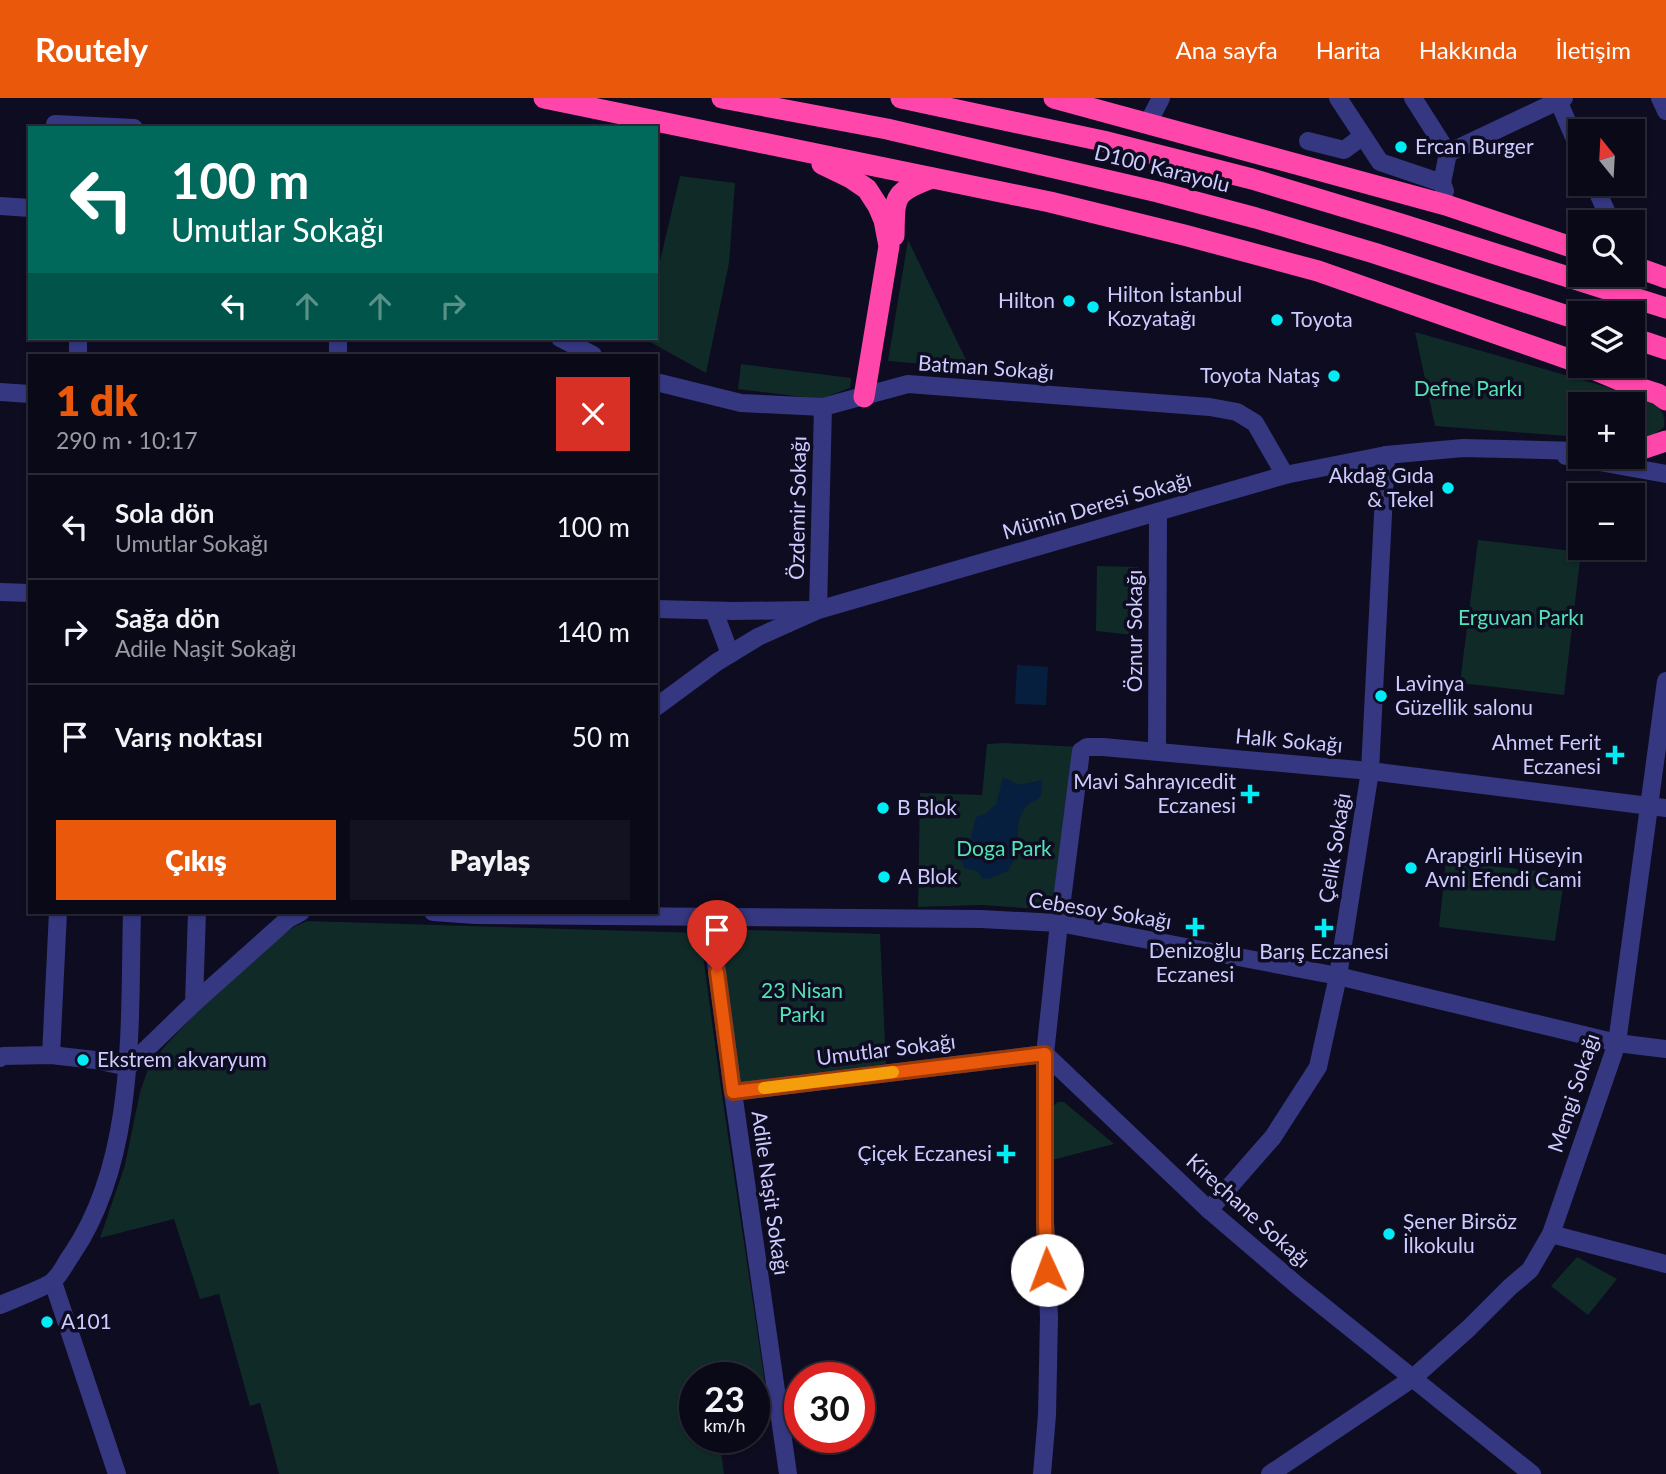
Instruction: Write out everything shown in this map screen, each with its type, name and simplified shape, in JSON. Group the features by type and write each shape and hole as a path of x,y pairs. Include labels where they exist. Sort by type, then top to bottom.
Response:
{"highway":[{"path":"544,98 1050,202 1184,235 1318,271 1568,359"},
{"name":"D100 Karayolu","path":"722,98 887,129 1157,192 1361,249 1568,316"},
{"name":"D100 Karayolu","path":"901,98 1103,141 1252,179 1666,308"},
{"path":"1054,98 1446,205 1568,246"},
{"path":"792,150 851,177 867,189 884,220 890,259"},
{"path":"869,396 890,259 894,208 900,193 932,178"},
{"path":"1351,180 1390,199 1568,262"},
{"path":"1645,270 1666,278"},
{"path":"1639,287 1666,296"},
{"path":"1645,342 1666,349"},
{"path":"1615,378 1658,394 1666,400"},
{"path":"1636,378 1666,386"},
{"path":"1645,449 1666,441"}],"street":[{"path":"1149,123 1161,98"},
{"path":"1338,98 1380,162 1442,183"},
{"path":"1413,98 1448,153 1442,183 1447,196 1446,205"},
{"path":"1660,98 1666,111"},
{"path":"1448,153 1560,99 1568,120"},
{"path":"55,124 94,126"},
{"path":"1308,141 1344,150 1363,136"},
{"path":"0,206 28,208"},
{"path":"564,340 588,354"},
{"name":"Batman Sokağı","path":"658,382 741,403 823,407 908,384 1210,407 1237,412 1255,423 1285,475"},
{"path":"0,392 28,394"},
{"name":"Özdemir Sokağı","path":"818,610 823,407"},
{"name":"Mümin Deresi Sokağı","path":"658,706 730,654 766,633 818,610 1285,475 1386,455 1463,448 1568,451"},
{"path":"1528,449 1666,474"},
{"path":"1645,452 1666,450"},
{"name":"Çelik Sokağı","path":"1209,1210 1273,1137 1318,1067 1338,976 1370,771 1386,455"},
{"name":"Öznur Sokağı","path":"1157,751 1158,512"},
{"path":"0,592 28,593"},
{"path":"658,609 818,610"},
{"path":"714,611 730,654"},
{"path":"760,611 766,633"},
{"name":"Mengi Sokağı","path":"1270,1474 1413,1378 1530,1270 1551,1234 1617,1044 1658,808 1666,681"},
{"name":"Halk Sokağı","path":"1059,923 1082,751 1091,746 1370,771 1658,808"},
{"path":"51,1055 58,914"},
{"path":"0,1305 53,1282 91,1221 109,1174 128,1067 132,914"},
{"path":"194,1003 197,914"},
{"path":"128,1067 194,1003 288,919 297,914"},
{"name":"Cebesoy Sokağı","path":"462,914 982,919 1059,923 1338,976 1617,1044 1666,1049"},
{"name":"Adile Naşit Sokağı","path":"709,917 788,1474"},
{"path":"1042,1474 1047,1415 1049,1318 1045,1222 1045,1054 1059,923"},
{"name":"Umutlar Sokağı","path":"733,1092 1045,1054"},
{"name":"Kireçhane Sokağı","path":"1045,1054 1209,1210 1298,1286 1532,1474"},
{"path":"1,1056 51,1055 128,1067"},
{"path":"1551,1234 1666,1264"},
{"path":"53,1282 117,1474"}],"green space":[{"path":"680,176 735,183 729,263 706,373 647,340 658,340 658,270"},
{"path":"908,240 970,368 888,361"},
{"name":"Defne Parkı","path":"1415,332 1568,378 1625,392 1568,392 1568,436 1435,426"},
{"path":"741,364 851,378 850,388 820,399 738,389"},
{"name":"Defne Parkı","path":"1645,398 1656,405 1664,418 1664,427 1645,439"},
{"name":"Erguvan Parkı","path":"1478,540 1568,550 1568,560 1580,560 1564,695 1460,683"},
{"path":"1097,566 1138,567 1134,635 1096,631"},
{"name":"Doga Park","path":"987,744 1078,747 1053,910 982,905 918,907 920,793 982,795"},
{"path":"1446,861 1565,874 1555,941 1439,927"},
{"path":"307,921 700,933 762,1362 679,1362 679,1453 721,1453 724,1474 279,1474 260,1403 250,1406 219,1294 200,1299 174,1219 100,1238 125,1165 140,1092 149,1066 208,1000 294,927"},
{"name":"23 Nisan Parkı","path":"720,929 880,934 886,1064 739,1084"},
{"path":"1058,1102 1064,1102 1114,1144 1052,1160 1052,1107"},
{"path":"1577,1257 1617,1279 1588,1315 1551,1286"}],"water":[{"path":"1017,665 1048,667 1046,705 1015,704"},
{"path":"1003,777 1019,785 1042,780 1041,796 1027,806 1020,818 1017,849 1008,871 983,879 977,871 964,868 961,859 963,850 970,841 975,820 996,804"}],"slow traffic":[{"path":"764,1088 893,1072"}],"place":[{"name":"Ercan Burger","path":"1401,147"},
{"name":"Hilton","path":"1069,301"},
{"name":"Hilton İstanbul Kozyatağı","path":"1093,307"},
{"name":"Toyota","path":"1277,320"},
{"name":"Toyota Nataş","path":"1334,376"},
{"name":"Akdağ Gıda & Tekel","path":"1448,488"},
{"name":"Lavinya Güzellik salonu","path":"1381,696"},
{"name":"Ahmet Ferit Eczanesi","path":"1615,755"},
{"name":"Mavi Sahrayıcedit Eczanesi","path":"1250,794"},
{"name":"B Blok","path":"883,808"},
{"name":"Arapgirli Hüseyin Avni Efendi Cami","path":"1411,868"},
{"name":"A Blok","path":"884,877"},
{"name":"Denizoğlu Eczanesi","path":"1195,927"},
{"name":"Barış Eczanesi","path":"1324,928"},
{"name":"Ekstrem akvaryum","path":"83,1060"},
{"name":"Çiçek Eczanesi","path":"1006,1154"},
{"name":"Şener Birsöz İlkokulu","path":"1389,1234"},
{"name":"A101","path":"47,1322"}],"route":[{"path":"717,972 733,1092 1045,1054 1047,1270"}]}
